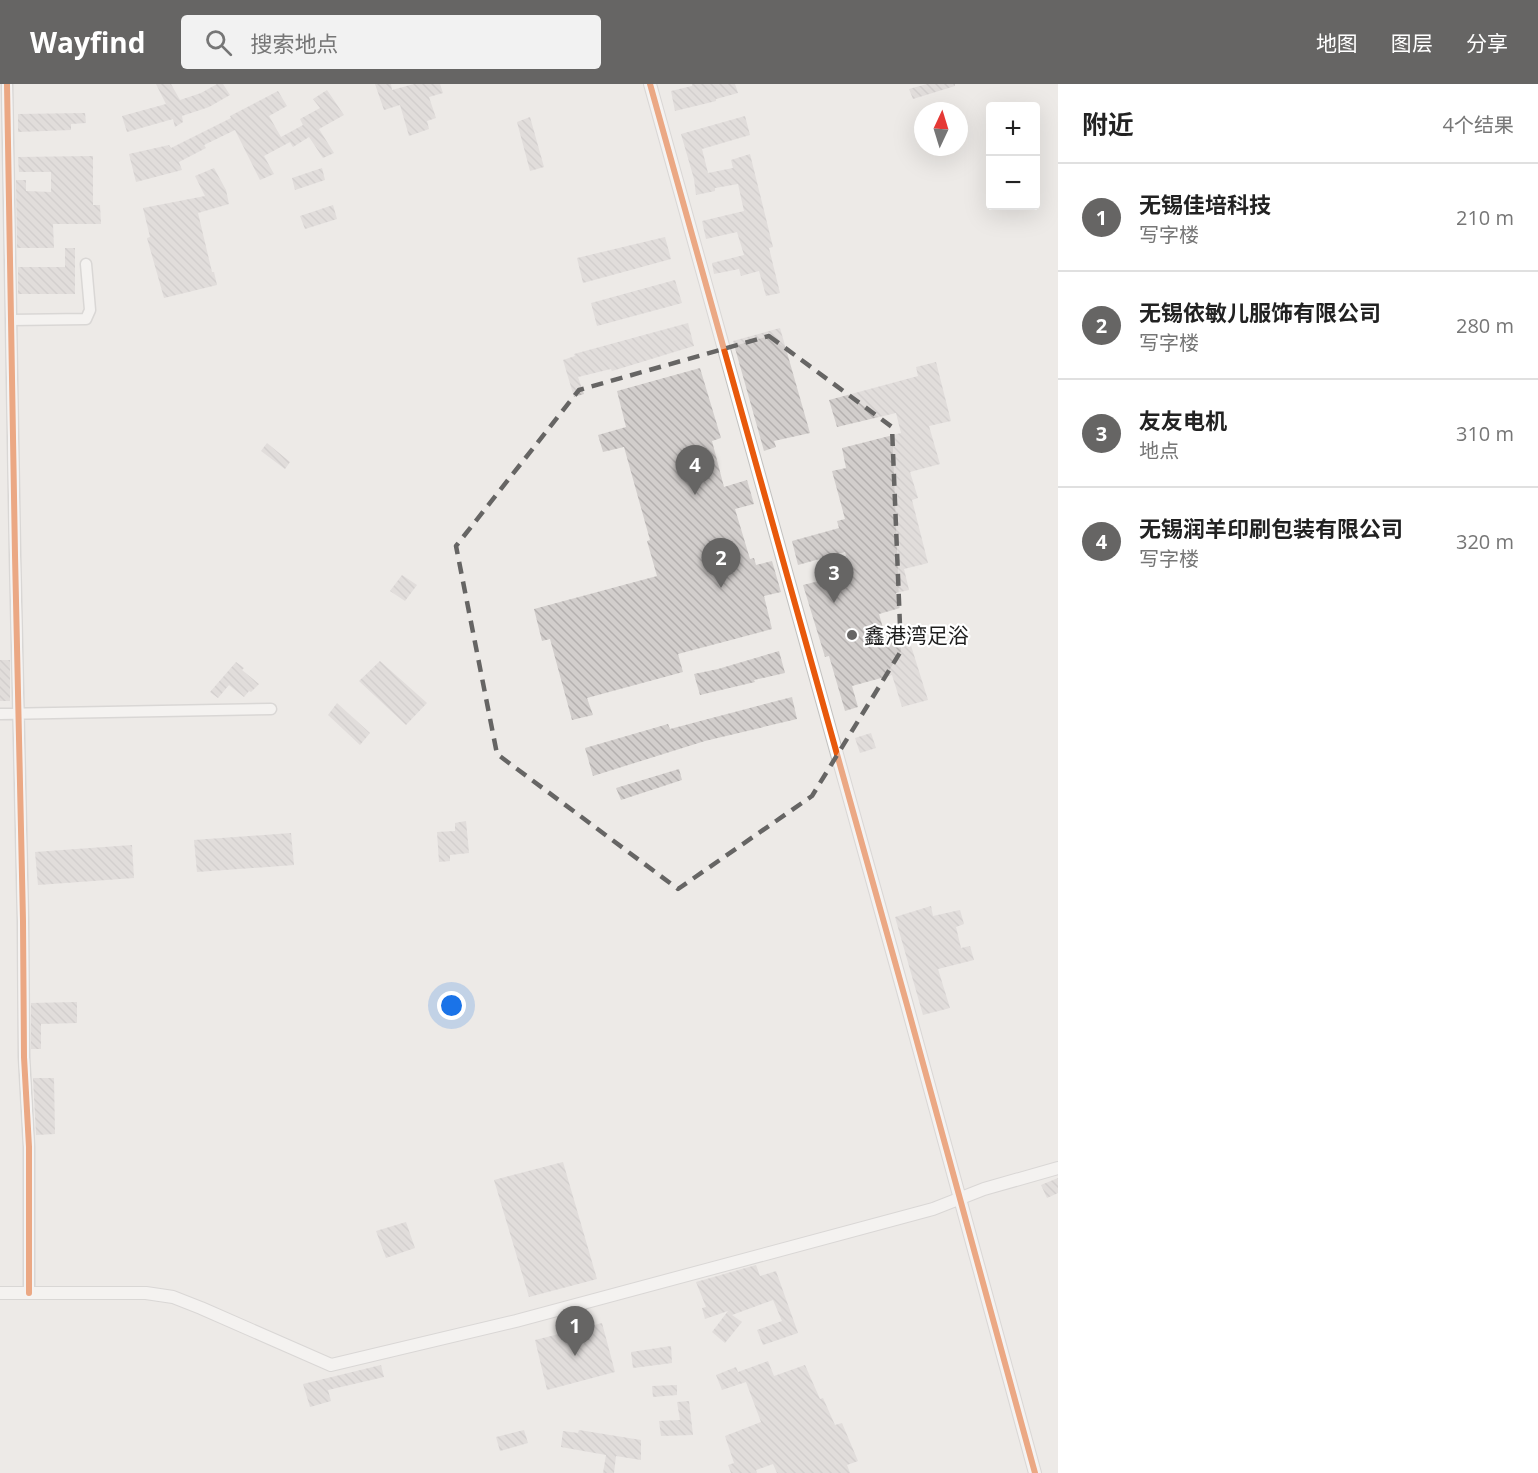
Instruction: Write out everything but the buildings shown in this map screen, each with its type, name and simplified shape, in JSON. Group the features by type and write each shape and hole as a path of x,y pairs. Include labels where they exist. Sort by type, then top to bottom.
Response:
{"street":[{"path":"7,84 24,1057 29,1147 29,1293"},
{"path":"650,84 1035,1473"},
{"path":"11,320 86,319 90,310 86,264"},
{"path":"0,714 271,709"},
{"path":"0,1293 146,1293 173,1297 331,1365 516,1321 933,1209 984,1188 1058,1168"}],"highlighted area":[{"path":"769,336 892,427 901,651 812,796 678,889 497,754 456,546 579,390"}],"cycle path":[{"path":"7,84 24,1057 29,1147 29,1293"},
{"path":"650,84 1035,1473"}],"place":[{"name":"无锡润羊印刷包装有限公司","path":"695,495"},
{"name":"无锡依敏儿服饰有限公司","path":"721,588"},
{"name":"友友电机","path":"834,603"},
{"name":"鑫港湾足浴","path":"852,635"},
{"name":"无锡佳培科技","path":"575,1356"}]}
